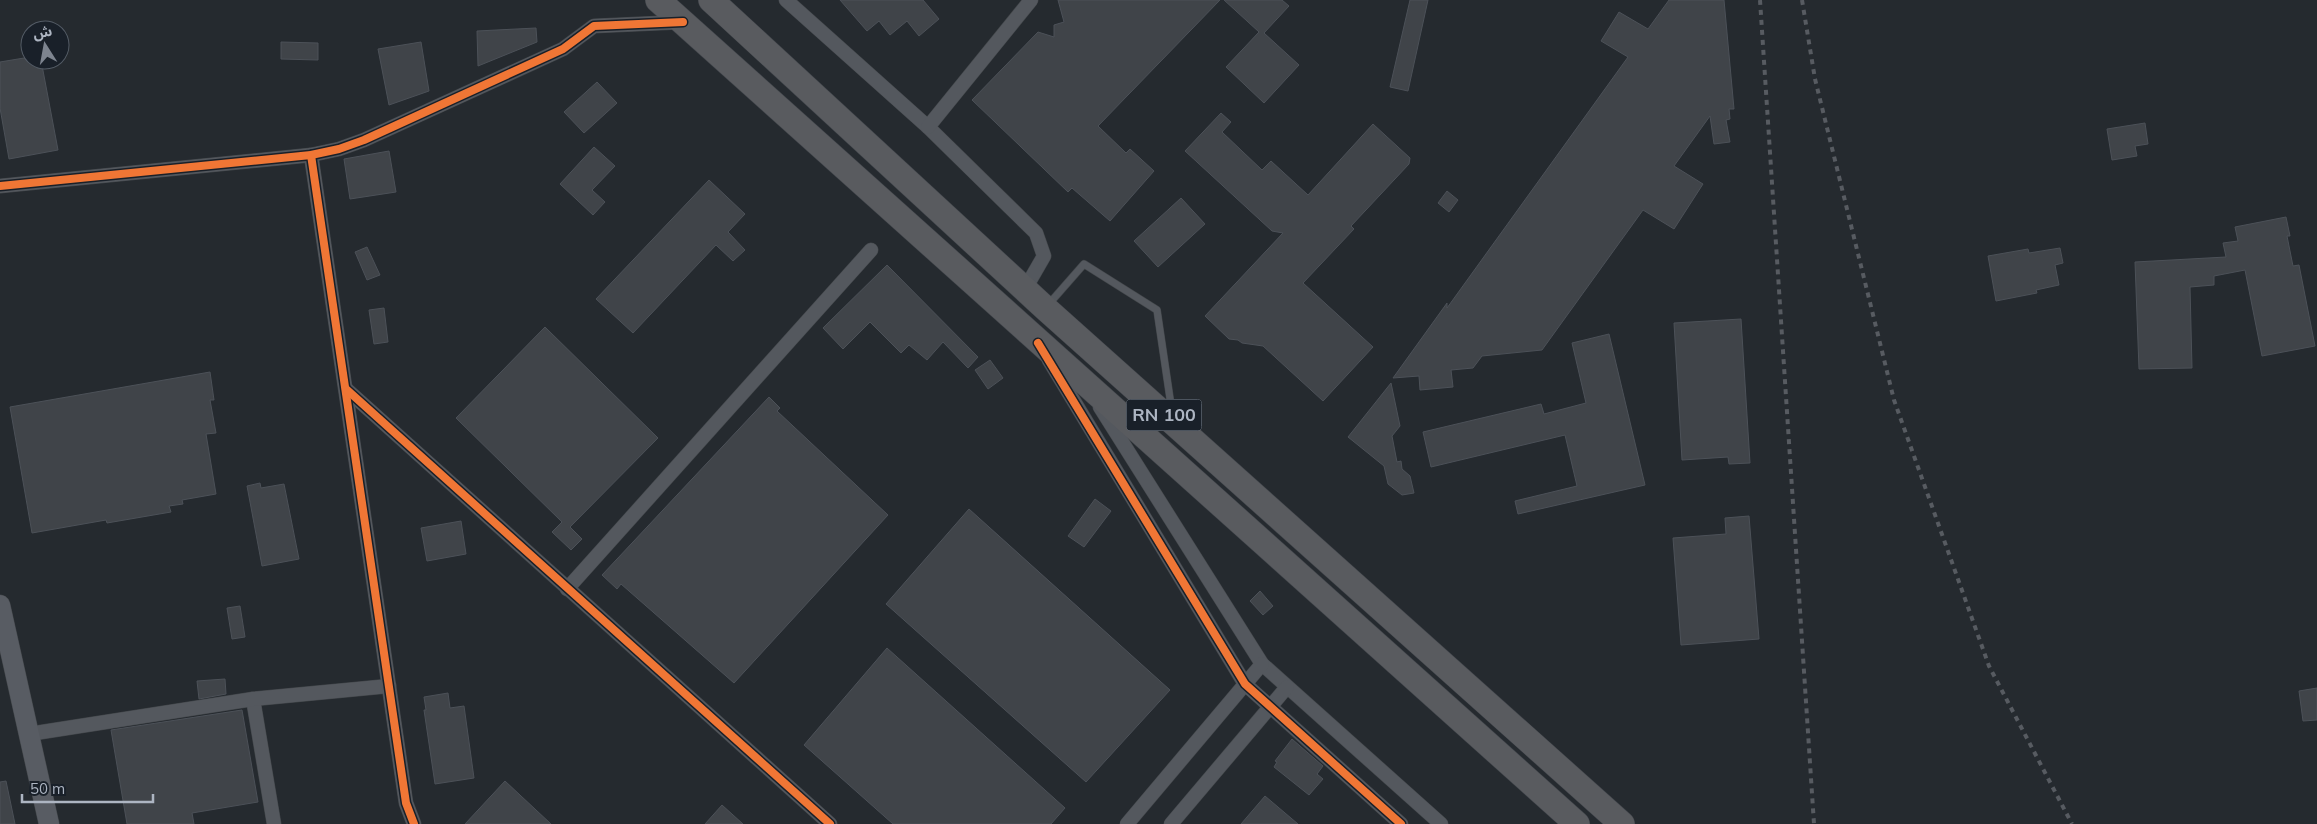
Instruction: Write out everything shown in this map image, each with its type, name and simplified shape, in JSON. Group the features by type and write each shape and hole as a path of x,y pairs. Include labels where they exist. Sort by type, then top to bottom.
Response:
{"highway":[{"name":"RN 100","path":"658,0 1038,343 1577,824"},
{"name":"RN 100","path":"711,0 1045,308 1622,824"}],"main road":[{"path":"0,605 49,824"}],"street":[{"path":"786,0 928,127 1036,233 1044,256 1024,289"},
{"path":"928,127 1032,0"},
{"path":"0,186 311,155 339,149 373,136 563,49 594,26 683,22"},
{"path":"311,155 406,803 414,824"},
{"path":"567,589 871,250"},
{"path":"1038,343 1245,684 1401,824"},
{"path":"1087,386 1262,664 1441,824"},
{"path":"346,389 830,824"},
{"path":"1127,824 1262,664"},
{"path":"29,734 253,698 389,686"},
{"path":"1171,824 1287,687"},
{"path":"253,698 274,824"}],"lane":[{"path":"1045,308 1084,264 1157,310 1173,422"}],"building":[{"path":"840,0 923,0 939,19 919,36 907,21 890,35 879,21 867,31"},
{"path":"1058,0 1220,0 1098,126 1126,153 1130,149 1154,171 1110,221 1072,188 1068,192 972,100 1038,32 1054,37 1054,25 1064,22"},
{"path":"1224,0 1282,0 1289,6 1264,33 1299,65 1264,103 1226,67 1259,32"},
{"path":"1410,0 1428,0 1408,91 1390,87"},
{"path":"1669,0 1724,0 1734,109 1729,109 1730,119 1726,120 1730,142 1714,144 1710,116 1674,166 1703,184 1674,229 1643,210 1542,350 1482,356 1473,368 1451,370 1453,387 1420,390 1419,376 1393,378 1447,303 1447,308 1628,57 1601,41 1619,12 1648,29"},
{"path":"536,28 537,42 478,66 477,31"},
{"path":"281,42 318,43 318,60 281,59"},
{"path":"421,42 429,91 389,105 378,49"},
{"path":"20,59 20,70 43,70 58,150 9,159 0,108 0,62"},
{"path":"597,82 617,103 584,133 564,112"},
{"path":"1221,113 1231,122 1222,132 1262,170 1271,161 1308,195 1373,124 1410,158 1409,164 1351,226 1354,229 1303,283 1373,347 1323,401 1263,346 1229,339 1205,316 1283,233 1272,231 1185,151"},
{"path":"2145,123 2148,144 2135,146 2137,156 2112,160 2107,129"},
{"path":"594,147 615,166 592,190 605,202 593,215 560,184"},
{"path":"389,151 396,192 350,199 344,159"},
{"path":"709,180 745,214 728,232 745,250 733,261 716,245 633,333 596,299"},
{"path":"1447,191 1458,200 1449,212 1438,203"},
{"path":"1181,198 1205,224 1158,267 1134,241"},
{"path":"2286,217 2290,236 2287,236 2293,266 2299,265 2315,346 2262,356 2245,270 2214,276 2214,285 2190,287 2192,368 2139,369 2135,262 2226,257 2223,243 2238,241 2235,227"},
{"path":"367,247 380,275 367,280 355,252"},
{"path":"2060,248 2063,263 2055,265 2059,285 2036,290 2037,293 1996,301 1988,256 2028,249 2029,253"},
{"path":"887,265 978,357 968,368 943,342 927,360 909,345 901,353 870,322 843,349 823,328"},
{"path":"384,308 388,342 374,344 369,310"},
{"path":"1741,319 1750,463 1729,464 1728,457 1682,460 1674,323"},
{"path":"545,327 658,438 570,527 582,539 571,550 552,532 562,522 456,418"},
{"path":"1609,334 1645,485 1518,514 1515,501 1577,486 1565,435 1431,467 1423,432 1541,404 1544,414 1586,403 1572,343"},
{"path":"990,360 1003,378 988,389 975,370"},
{"path":"210,372 214,400 210,400 216,433 206,434 216,494 182,500 183,504 169,506 171,512 107,523 106,520 32,533 10,407"},
{"path":"1391,383 1400,426 1392,436 1397,462 1401,461 1402,469 1410,476 1414,493 1402,495 1388,484 1384,466 1348,437"},
{"path":"769,397 780,408 777,411 888,515 734,683 621,584 617,589 602,575"},
{"path":"260,483 261,488 284,484 299,559 262,566 247,486"},
{"path":"1095,499 1111,511 1084,547 1068,536"},
{"path":"969,509 1170,690 1086,782 886,604"},
{"path":"1749,516 1759,639 1681,645 1673,538 1726,534 1725,518"},
{"path":"461,521 466,554 427,561 421,528"},
{"path":"1260,591 1273,606 1263,615 1250,601"},
{"path":"240,606 245,637 232,639 227,608"},
{"path":"887,648 1065,808 1051,824 893,824 804,745"},
{"path":"225,679 226,694 199,699 197,681"},
{"path":"2317,688 2317,720 2303,721 2299,691"},
{"path":"448,693 450,708 464,706 474,778 435,784 424,710 426,710 424,697"},
{"path":"242,710 258,802 192,813 194,824 127,824 111,730"},
{"path":"1292,739 1323,766 1317,774 1323,779 1309,795 1274,767 1277,762 1275,761"},
{"path":"6,781 15,824 0,824 0,782"},
{"path":"505,781 551,824 465,824"},
{"path":"1265,796 1298,824 1241,824"},
{"path":"722,805 743,824 705,824"}],"railway":[{"path":"1760,0 1814,824"},
{"path":"1802,0 1815,79 1894,400 1989,666 2072,824"}],"cycle path":[{"path":"0,186 311,155 339,149 364,140 563,49 594,26 683,22"},
{"path":"311,155 406,803 414,824"},
{"path":"1038,343 1245,684 1401,824"},
{"path":"346,389 830,824"}]}
